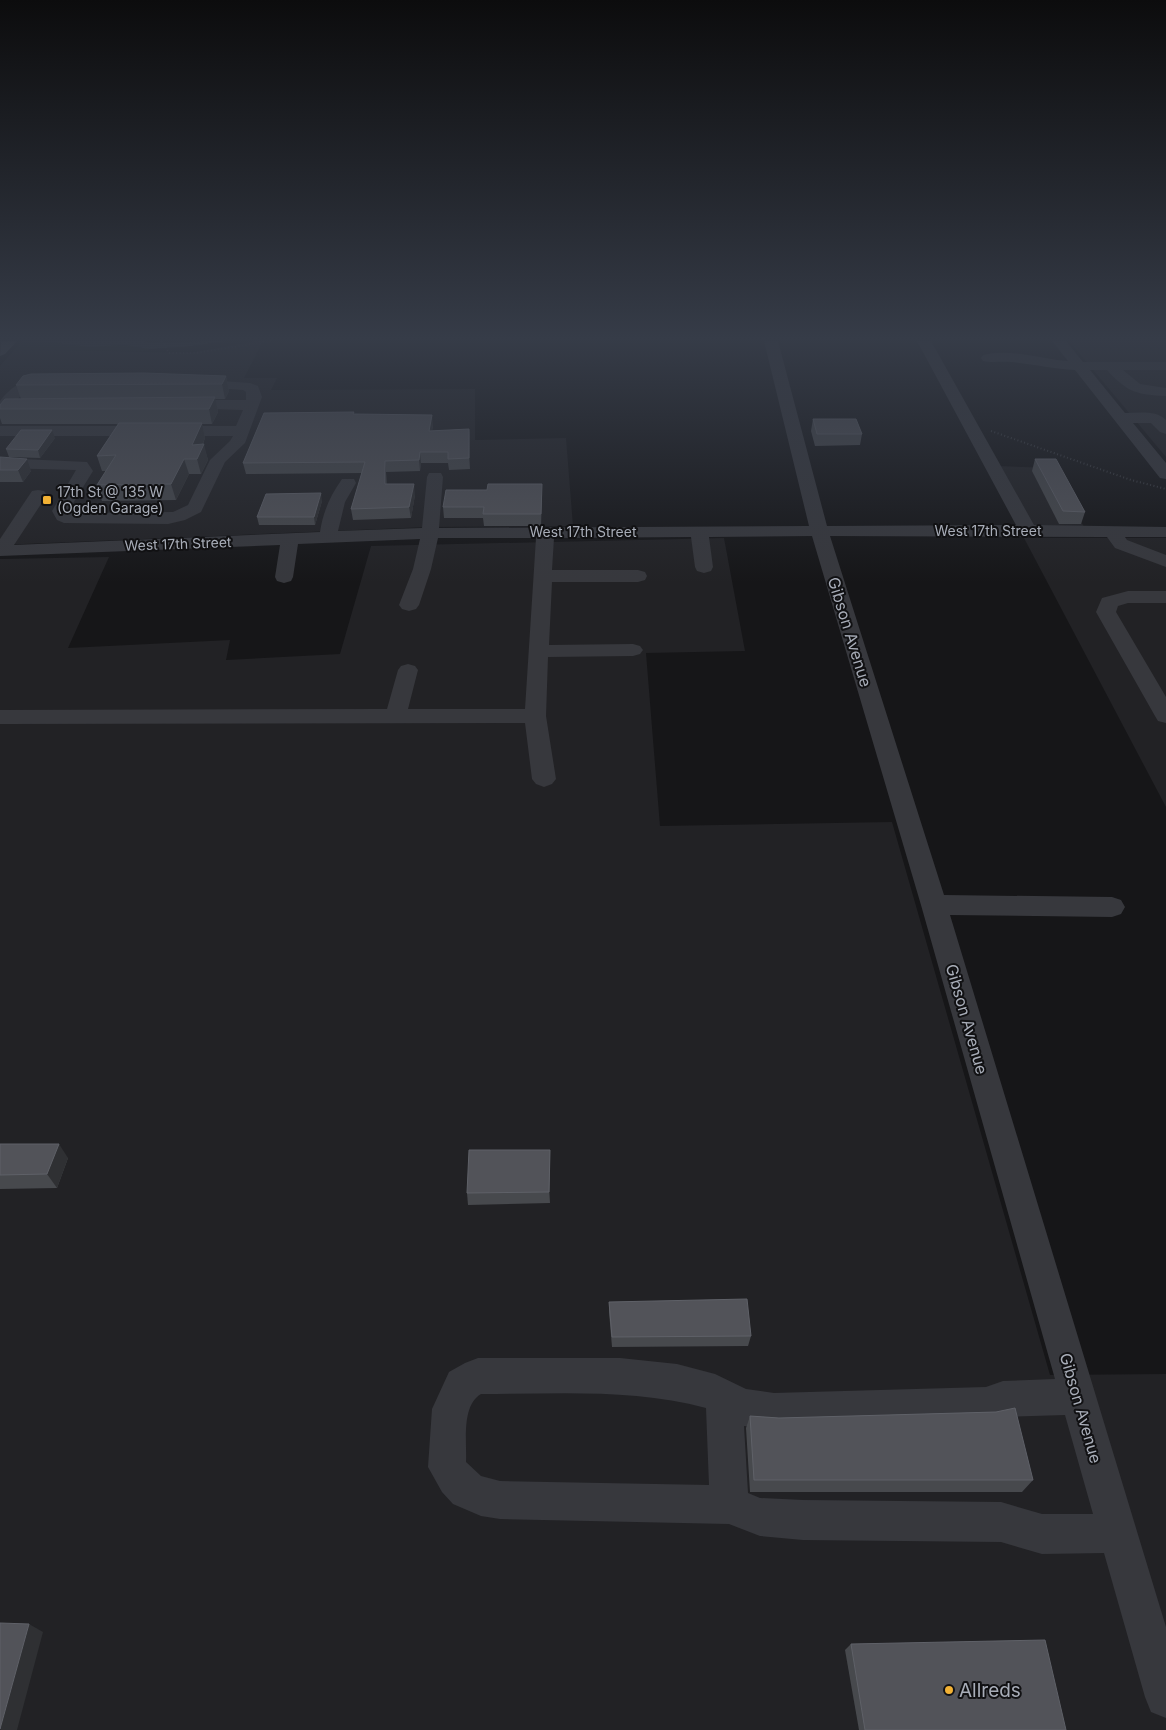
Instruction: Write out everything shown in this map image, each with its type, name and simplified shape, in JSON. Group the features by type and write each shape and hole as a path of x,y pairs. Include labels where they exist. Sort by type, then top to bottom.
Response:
{"street":[{"path":"0,464 81,465 85,470 61,511 63,516 70,519 168,519 195,508 218,460 237,443 246,422"},
{"name":"Gibson Avenue","path":"791,422 819,531 934,905 1166,1697"},
{"path":"969,422 1028,530"},
{"path":"1125,422 1159,457 1166,474"},
{"path":"0,431 242,431"},
{"path":"74,464 96,431"},
{"path":"409,605 422,569 430,533 436,476"},
{"path":"328,538 330,520 336,502 348,483"},
{"path":"0,571 5,551 38,495"},
{"name":"West 17th Street","path":"5,551 430,533 1028,530 1166,532"},
{"path":"1112,531 1121,544 1166,561"},
{"path":"544,779 535,716 545,532"},
{"path":"699,532 704,567"},
{"path":"284,577 290,539"},
{"path":"543,576 638,576"},
{"path":"1166,597 1128,597 1110,602 1106,612 1166,716"},
{"path":"539,651 633,650"},
{"path":"396,715 408,670"},
{"path":"0,717 535,716"},
{"path":"934,905 1112,907"},
{"path":"1078,1396 1010,1398 986,1405 774,1411 742,1407 724,1399 715,1392 677,1382 620,1376 478,1376 462,1385 450,1409 447,1467 454,1479 467,1490 481,1497 500,1500 729,1505 760,1517 768,1518 1001,1522 1042,1534 1118,1533"},
{"path":"724,1399 729,1505"}],"path":[{"path":"971,425 1082,461 1131,480 1166,490"}],"shaded area":[{"path":"0,422 475,422 475,440 566,438 573,526 428,527 0,545"},
{"path":"1137,422 1166,422 1166,457"},
{"path":"998,466 1052,468 1084,527 1034,527"},
{"path":"724,538 745,651 646,653 660,826 892,822 1050,1375 1166,1374 1166,1730 0,1730 0,559 109,557 68,648 230,640 226,660 340,654 371,546"},
{"path":"1024,538 1166,538 1166,807"}],"building":[{"path":"260,422 431,422 429,431 469,429 469,458 448,459 448,452 420,452 419,460 385,461 385,484 414,484 409,507 351,509 365,462 243,463"},
{"path":"814,422 857,422 862,434 817,434"},
{"path":"119,423 202,423 192,445 204,444 197,459 184,459 171,484 97,485 116,455 97,456"},
{"path":"21,430 52,430 38,450 6,449"},
{"path":"0,457 27,459 18,470 0,470"},
{"path":"1035,459 1056,459 1085,512 1063,511"},
{"path":"488,484 542,484 541,514 483,514 484,507 443,507 446,490 487,490"},
{"path":"321,493 314,517 257,517 266,494"},
{"path":"0,1144 59,1144 47,1174 0,1175"},
{"path":"469,1150 550,1150 549,1192 467,1193"},
{"path":"747,1299 751,1336 612,1337 609,1302"},
{"path":"1015,1408 1033,1480 754,1480 750,1416 779,1418 996,1412"},
{"path":"0,1623 29,1624 0,1729"},
{"name":"Allreds","path":"1045,1640 1066,1730 865,1730 851,1644"}],"place":[{"name":"17th St @ 135 W (Ogden Garage)","path":"47,500"},
{"name":"Allreds","path":"949,1690"}]}
